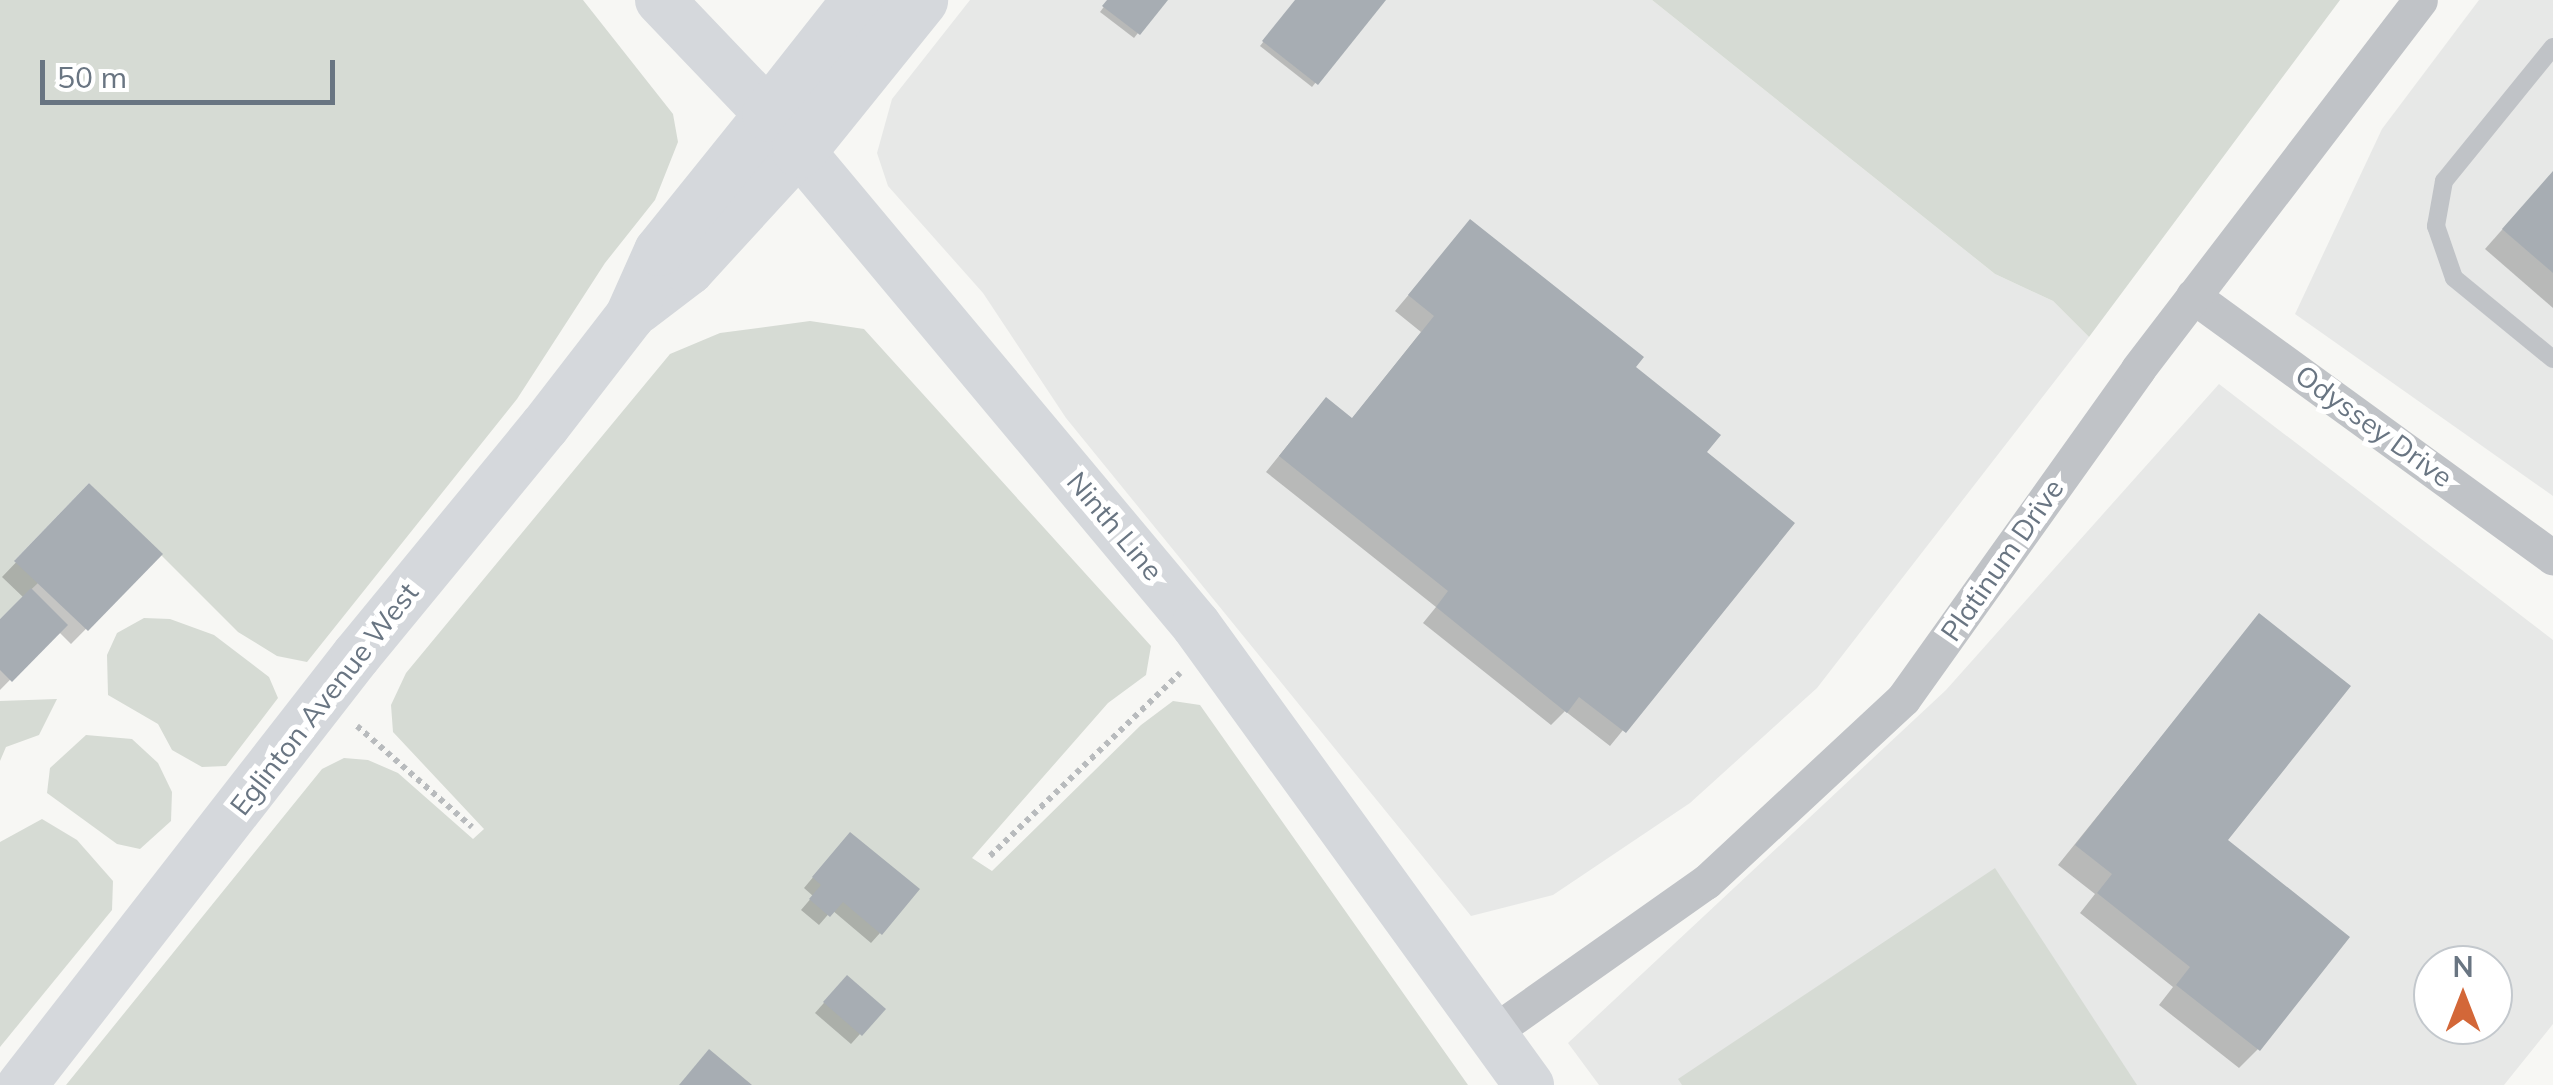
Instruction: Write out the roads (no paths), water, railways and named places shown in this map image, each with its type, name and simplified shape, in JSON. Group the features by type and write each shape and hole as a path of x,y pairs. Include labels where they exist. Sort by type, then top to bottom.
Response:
{"main road":[{"name":"Ninth Line","path":"660,0 784,132 1210,644 1529,1085"},
{"name":"Eglinton Avenue West","path":"784,132 860,0"},
{"name":"Eglinton Avenue West","path":"22,1085 324,697 630,316 659,251 920,0"}],"street":[{"name":"Platinum Drive","path":"1493,1032 1706,882 1903,699 2193,296 2420,0"},
{"name":"Odyssey Drive","path":"2193,296 2553,558"}],"lane":[{"path":"2553,47 2444,180 2436,226 2454,278 2553,359"}]}
